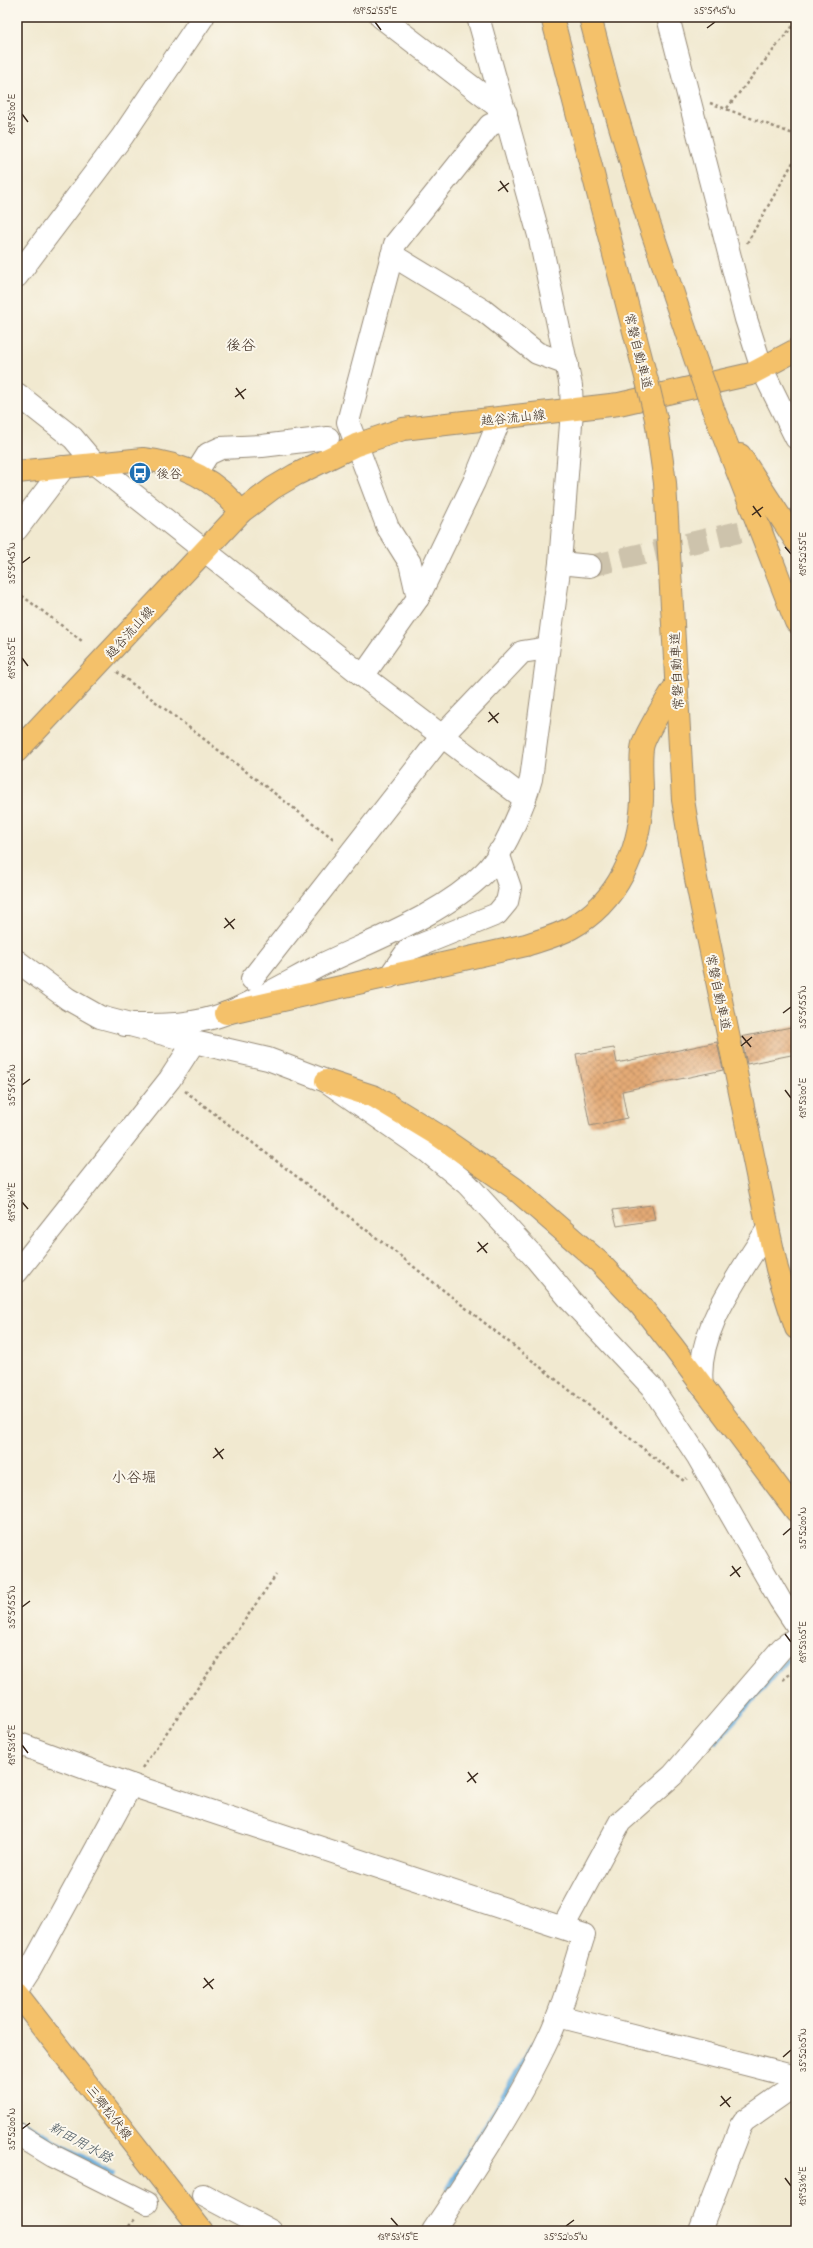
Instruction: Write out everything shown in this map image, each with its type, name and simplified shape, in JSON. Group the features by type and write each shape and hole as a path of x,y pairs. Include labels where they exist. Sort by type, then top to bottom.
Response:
{"main road":[{"name":"常磐自動車道","path":"552,17 656,419 665,483 683,800 696,879 768,1228 777,1269 796,1328"},
{"path":"590,17 610,93 649,223 699,370 796,622"},
{"name":"越谷流山線","path":"17,751 103,661 204,550 241,512 273,488 295,475 356,445 403,429 572,411 619,404 736,378 762,369 796,350"},
{"path":"715,414 796,541"},
{"path":"17,472 142,459 177,465 196,473 231,500 241,512"},
{"path":"226,1013 388,977 551,937 586,918 604,901 628,866 637,841 642,802 643,744 677,683"},
{"path":"326,1081 375,1097 436,1134 514,1188 591,1255 619,1282 674,1348 796,1511"},
{"name":"三郷松伏線","path":"17,1994 202,2231"}],"street":[{"path":"17,276 122,137 203,17"},
{"path":"381,17 507,116"},
{"path":"125,1025 185,1024 226,1013 418,918 459,894 485,872 498,854 525,799 532,771 560,564 572,411 571,386 540,239 507,116 478,17"},
{"path":"668,17 746,319 762,369 796,438"},
{"path":"418,598 410,563 388,528 348,422 395,244 490,125 507,116"},
{"path":"392,255 484,311 537,353 567,364"},
{"path":"17,394 73,438 95,464 363,676 525,799"},
{"path":"363,676 418,598 474,482 500,418"},
{"path":"196,473 208,454 222,448 262,446 328,438"},
{"path":"17,529 64,467"},
{"path":"560,564 590,566"},
{"path":"252,979 442,736 522,652 548,648"},
{"path":"388,977 408,950 497,914 507,902 510,888 498,854"},
{"path":"17,961 68,999 100,1017 125,1025 268,1059 326,1081 428,1152 467,1184 536,1259 570,1301 652,1386 703,1466 780,1600 796,1624"},
{"path":"17,1272 170,1079 194,1042"},
{"path":"702,1386 700,1370 704,1345 716,1315 768,1228"},
{"path":"563,1927 620,1822 673,1775 782,1648 796,1638"},
{"path":"17,1743 131,1785 584,1935 558,2016 550,2036 495,2136 434,2231"},
{"path":"17,1990 30,1970 131,1785"},
{"path":"558,2016 795,2076 787,2091 744,2121 740,2127 700,2231"},
{"path":"17,2134 53,2156 148,2203"},
{"path":"203,2195 271,2231"}],"path":[{"path":"727,108 796,22"},
{"path":"689,101 705,101 796,135"},
{"path":"730,255 743,250 796,157"},
{"path":"17,592 82,641"},
{"path":"103,661 350,852"},
{"path":"170,1079 399,1255 619,1431 684,1481 703,1466"},
{"path":"131,1785 276,1575"}],"building":[{"path":"796,1026 796,1054 747,1064 741,1037"},
{"path":"717,1042 723,1070 622,1091 627,1118 590,1126 576,1054 614,1048 617,1063"},
{"path":"652,1205 655,1220 617,1226 613,1210"}],"waterway":[{"path":"716,1741 787,1660"},
{"path":"449,2188 534,2044"},
{"name":"新田用水路","path":"17,2120 112,2174"}],"tunnel":[{"path":"590,566 796,519"}],"place":[{"name":"後谷","path":"140,473"}],"district":[{"name":"後谷","path":"241,345"},
{"name":"小谷堀","path":"134,1477"}]}
